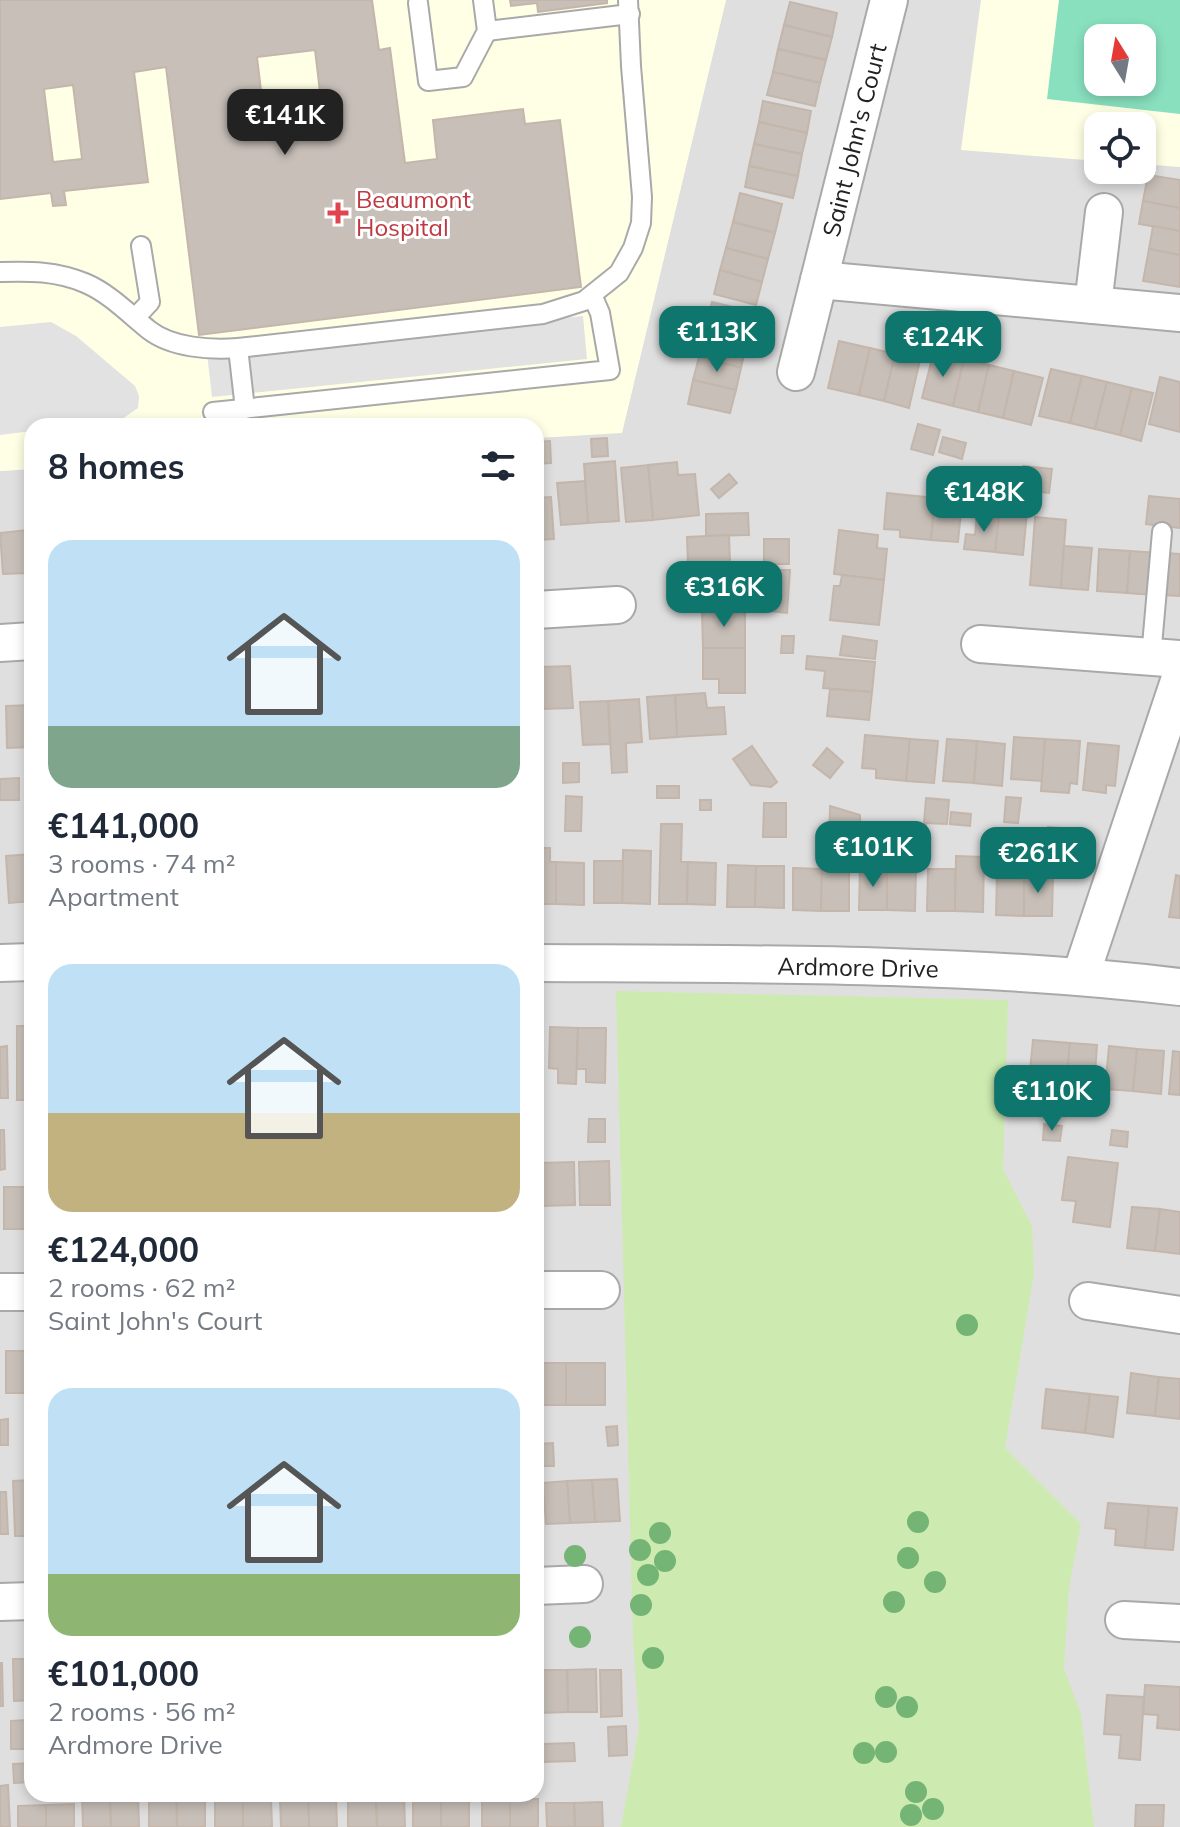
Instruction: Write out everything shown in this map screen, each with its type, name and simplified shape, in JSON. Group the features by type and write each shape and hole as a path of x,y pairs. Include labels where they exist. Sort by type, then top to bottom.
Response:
{"street":[{"name":"Saint John's Court","path":"796,372 889,0"},
{"path":"1093,305 1104,212"},
{"path":"819,280 1180,313"},
{"path":"544,610 617,605"},
{"path":"0,643 24,642"},
{"path":"980,644 1165,658"},
{"path":"1081,975 1180,678"},
{"path":"0,963 24,962"},
{"name":"Ardmore Drive","path":"544,963 884,967 1081,975 1180,987"},
{"path":"544,1290 601,1290"},
{"path":"0,1292 24,1292"},
{"path":"1088,1301 1180,1315"},
{"path":"544,1586 584,1584"},
{"path":"0,1602 24,1601"},
{"path":"1124,1620 1180,1623"}],"lane":[{"path":"418,3 428,81 463,77 487,31 483,0"},
{"path":"0,272 41,270 86,283 153,333 190,346 238,348 543,314 584,301 619,273 633,248 641,223 642,197 629,7 487,31"},
{"path":"135,318 150,302 141,246"},
{"path":"213,412 610,370 600,313 592,295"},
{"path":"238,348 245,409"},
{"path":"1162,532 1165,658"}],"shaded area":[{"name":"Beaumont Hospital","path":"0,0 726,0 622,433 544,438 544,418 24,418 24,470 0,471"},
{"path":"726,0 1180,0 1180,1827 0,1827 0,471 24,470 24,1802 544,1802 544,437 622,432"},
{"path":"981,0 1180,0 1180,167 1156,165 1156,112 1084,112 1084,160 961,150"},
{"path":"583,316 587,359 212,397 207,354"},
{"path":"51,322 76,336 135,386 139,396 138,408 123,418 24,418 24,432 0,435 0,327"}],"green space":[{"path":"1059,0 1180,0 1180,114 1047,99"},
{"path":"616,991 1008,1000 1003,1169 1032,1226 1034,1274 1005,1448 1081,1524 1069,1588 1064,1668 1081,1715 1094,1827 621,1827 639,1728 633,1638"}],"building":[{"path":"0,0 372,0 379,50 390,48 405,163 437,159 433,120 523,109 525,124 560,120 581,287 199,335 166,67 134,72 148,182 64,191 66,205 53,206 51,193 0,199","holes":["315,50 322,109 264,116 257,57","73,85 82,159 53,162 44,89"]},
{"path":"510,0 607,0 607,3 538,12 537,3 511,6"},
{"path":"790,2 837,13 832,37 784,25"},
{"path":"784,25 832,37 826,60 778,49"},
{"path":"778,49 826,60 820,83 773,72"},
{"path":"773,72 820,83 815,106 767,95"},
{"path":"763,101 811,111 807,133 759,122"},
{"path":"759,122 807,133 802,154 754,144"},
{"path":"754,144 802,154 798,176 749,166"},
{"path":"749,166 798,176 793,198 745,187"},
{"path":"1156,176 1180,180 1180,208 1143,201 1146,184 1156,184"},
{"path":"740,193 782,204 775,233 733,222"},
{"path":"1143,201 1180,208 1180,231 1139,224"},
{"path":"733,222 775,233 768,259 726,248"},
{"path":"1153,226 1180,231 1180,255 1149,249"},
{"path":"726,248 768,259 762,282 720,270"},
{"path":"1149,249 1180,255 1180,287 1143,281"},
{"path":"720,270 762,282 756,305 714,294"},
{"path":"712,302 754,312 747,341 705,332"},
{"path":"705,332 747,341 741,368 699,357"},
{"path":"839,341 870,348 859,395 828,388"},
{"path":"870,348 895,354 884,401 859,395"},
{"path":"934,351 964,359 953,406 922,398"},
{"path":"895,354 920,360 909,408 884,401"},
{"path":"699,357 741,368 736,390 693,380"},
{"path":"964,359 989,365 978,412 953,406"},
{"path":"989,365 1014,371 1003,418 978,412"},
{"path":"1051,369 1082,376 1070,423 1039,416"},
{"path":"1014,371 1043,378 1031,425 1003,418"},
{"path":"1082,376 1107,382 1095,429 1070,423"},
{"path":"1160,377 1180,382 1180,432 1149,424"},
{"path":"693,380 736,390 730,413 688,404"},
{"path":"1107,382 1132,388 1120,435 1095,429"},
{"path":"1132,388 1153,393 1141,441 1120,435"},
{"path":"918,424 940,430 933,455 911,449"},
{"path":"943,437 966,443 962,459 939,452"},
{"path":"607,438 608,456 592,457 591,439"},
{"path":"544,441 550,441 551,463 544,463"},
{"path":"615,461 619,521 588,523 584,464"},
{"path":"677,462 678,475 695,474 699,515 653,520 648,465"},
{"path":"648,465 653,520 626,522 621,468"},
{"path":"1023,466 1052,469 1049,493 1021,490"},
{"path":"729,474 737,483 719,498 711,489"},
{"path":"585,481 588,523 561,525 557,483"},
{"path":"887,493 935,498 931,540 900,537 900,530 884,529"},
{"path":"1149,496 1180,499 1180,528 1146,524"},
{"path":"544,497 551,497 554,539 544,540"},
{"path":"935,498 962,500 958,542 931,540"},
{"path":"999,510 1027,512 1023,555 995,552"},
{"path":"748,513 749,535 706,536 706,514"},
{"path":"977,513 999,516 995,552 964,549 966,534 975,535"},
{"path":"1035,517 1066,520 1061,588 1030,585"},
{"path":"24,530 24,573 3,574 0,533"},
{"path":"839,530 878,535 877,548 887,549 884,580 834,574"},
{"path":"729,535 730,563 688,565 687,537"},
{"path":"764,539 789,539 789,564 764,564"},
{"path":"1064,546 1092,548 1088,590 1061,588"},
{"path":"1099,549 1130,551 1127,593 1097,591"},
{"path":"1130,551 1158,553 1155,595 1127,593"},
{"path":"1165,553 1180,554 1180,596 1162,595"},
{"path":"730,563 731,594 689,595 688,565"},
{"path":"772,570 790,570 787,613 770,611"},
{"path":"842,575 884,580 879,625 830,620 834,586 840,586"},
{"path":"745,610 745,648 703,648 702,611"},
{"path":"782,636 794,636 793,653 781,653"},
{"path":"843,636 877,641 875,659 840,655"},
{"path":"703,648 745,648 745,693 719,693 719,679 703,679"},
{"path":"807,656 875,662 872,692 823,688 825,671 806,669"},
{"path":"570,666 573,708 544,709 544,667"},
{"path":"830,689 872,692 869,720 827,716"},
{"path":"705,693 707,708 724,707 726,734 677,737 675,695"},
{"path":"675,695 677,737 650,739 647,697"},
{"path":"639,699 642,742 626,743 627,772 612,773 608,701"},
{"path":"608,701 610,744 583,745 580,702"},
{"path":"24,705 24,747 7,748 6,706"},
{"path":"865,735 910,739 906,781 876,778 876,769 862,768"},
{"path":"1014,737 1045,739 1042,781 1011,779"},
{"path":"910,739 938,741 934,783 906,781"},
{"path":"947,739 977,741 974,783 943,781"},
{"path":"1045,739 1080,741 1077,784 1070,783 1069,793 1041,791"},
{"path":"977,741 1005,744 1002,786 974,783"},
{"path":"1088,743 1119,746 1115,786 1106,785 1106,793 1083,790"},
{"path":"752,746 777,782 771,787 751,785 733,759"},
{"path":"827,748 843,762 830,778 813,765"},
{"path":"563,763 579,763 579,782 563,783"},
{"path":"19,778 19,800 0,800 0,779"},
{"path":"657,786 679,786 679,798 657,798"},
{"path":"566,796 582,797 581,831 565,831"},
{"path":"1006,797 1021,798 1018,823 1004,822"},
{"path":"926,798 949,800 947,824 924,823"},
{"path":"700,800 711,800 711,810 700,810"},
{"path":"764,803 786,803 786,837 763,837"},
{"path":"830,806 860,815 860,835 847,831 846,848 829,847"},
{"path":"951,812 971,814 970,826 950,824"},
{"path":"661,824 682,824 681,862 688,862 687,904 659,904"},
{"path":"911,824 926,824 924,851 910,850"},
{"path":"1048,827 1071,829 1068,857 1045,854"},
{"path":"544,848 550,848 550,862 556,862 556,904 544,904"},
{"path":"623,850 651,851 650,904 622,903"},
{"path":"24,855 24,902 9,903 6,856"},
{"path":"956,856 984,857 983,912 955,911"},
{"path":"594,861 623,861 622,903 594,903"},
{"path":"556,862 584,863 584,905 556,904"},
{"path":"688,862 716,863 715,905 687,904"},
{"path":"728,865 756,866 755,907 727,907"},
{"path":"756,866 784,866 784,908 755,907"},
{"path":"793,868 822,869 821,911 793,910"},
{"path":"860,868 887,869 887,910 859,910"},
{"path":"822,869 849,869 849,911 821,911"},
{"path":"887,869 916,869 915,911 887,910"},
{"path":"928,869 955,869 955,911 927,911"},
{"path":"997,874 1024,874 1024,916 996,915"},
{"path":"1024,874 1053,874 1052,916 1024,916"},
{"path":"1176,875 1180,876 1180,918 1169,917"},
{"path":"17,1026 24,1026 24,1100 17,1100"},
{"path":"550,1027 578,1028 576,1084 558,1083 558,1069 549,1068"},
{"path":"578,1028 606,1028 605,1083 586,1082 586,1069 577,1069"},
{"path":"1033,1040 1070,1043 1066,1084 1029,1081"},
{"path":"1070,1043 1097,1045 1094,1087 1066,1084"},
{"path":"7,1046 8,1098 0,1098 0,1047"},
{"path":"1109,1046 1137,1049 1133,1091 1105,1089"},
{"path":"1137,1049 1164,1051 1161,1094 1133,1091"},
{"path":"1173,1051 1180,1052 1180,1095 1169,1094"},
{"path":"589,1119 605,1119 605,1142 588,1142"},
{"path":"1044,1124 1062,1126 1060,1141 1043,1140"},
{"path":"0,1130 4,1130 5,1169 0,1170"},
{"path":"1112,1130 1128,1132 1127,1147 1110,1145"},
{"path":"1068,1157 1118,1163 1110,1227 1073,1222 1076,1201 1062,1200"},
{"path":"609,1161 610,1205 580,1205 579,1162"},
{"path":"574,1162 575,1205 544,1206 544,1163"},
{"path":"4,1187 24,1187 24,1229 4,1229"},
{"path":"1132,1207 1160,1209 1155,1251 1127,1248"},
{"path":"1160,1209 1180,1212 1180,1254 1155,1251"},
{"path":"6,1351 24,1351 24,1393 6,1393"},
{"path":"544,1363 566,1363 566,1405 544,1405"},
{"path":"566,1363 605,1363 605,1405 566,1405"},
{"path":"1131,1373 1159,1377 1155,1416 1127,1413"},
{"path":"1159,1377 1180,1379 1180,1419 1155,1416"},
{"path":"1046,1389 1090,1394 1085,1433 1042,1428"},
{"path":"1090,1394 1118,1397 1113,1437 1085,1433"},
{"path":"8,1419 8,1445 0,1445 0,1420"},
{"path":"617,1426 618,1445 608,1446 606,1427"},
{"path":"553,1443 554,1466 544,1466 544,1444"},
{"path":"617,1479 620,1521 595,1522 592,1480"},
{"path":"24,1480 24,1536 15,1536 13,1481"},
{"path":"592,1480 595,1522 570,1523 567,1481"},
{"path":"567,1481 570,1523 546,1524 544,1483"},
{"path":"0,1492 6,1492 8,1534 0,1534"},
{"path":"1108,1503 1149,1506 1145,1548 1115,1545 1116,1529 1105,1528"},
{"path":"1149,1506 1177,1508 1173,1550 1145,1548"},
{"path":"13,1659 24,1659 24,1700 14,1701"},
{"path":"2,1663 3,1706 0,1706"},
{"path":"596,1669 597,1712 568,1712 567,1670"},
{"path":"544,1670 567,1670 568,1712 544,1713"},
{"path":"600,1670 621,1670 622,1716 601,1717"},
{"path":"1145,1685 1180,1687 1180,1730 1157,1728 1158,1715 1143,1714"},
{"path":"1107,1695 1144,1697 1140,1760 1119,1758 1121,1735 1104,1734"},
{"path":"24,1720 24,1749 11,1749 11,1721"},
{"path":"626,1726 627,1755 609,1756 608,1727"},
{"path":"574,1743 575,1761 544,1762 544,1744"},
{"path":"24,1763 24,1782 14,1783 13,1764"},
{"path":"8,1785 10,1827 0,1827 0,1786"},
{"path":"82,1802 110,1802 111,1827 83,1827"},
{"path":"110,1802 138,1802 139,1827 111,1827"},
{"path":"149,1802 176,1802 177,1827 149,1827"},
{"path":"177,1802 205,1802 205,1827 177,1827"},
{"path":"215,1802 243,1802 243,1827 215,1827"},
{"path":"243,1802 271,1802 272,1827 243,1827"},
{"path":"280,1802 308,1802 309,1827 281,1827"},
{"path":"308,1802 336,1802 337,1827 309,1827"},
{"path":"348,1802 376,1802 377,1827 348,1827"},
{"path":"376,1802 404,1802 405,1827 377,1827"},
{"path":"413,1802 441,1802 441,1827 413,1827"},
{"path":"441,1802 469,1802 469,1827 441,1827"},
{"path":"482,1802 510,1802 510,1827 482,1827"},
{"path":"510,1802 538,1802 538,1827 510,1827"},
{"path":"602,1802 603,1827 575,1827 574,1803"},
{"path":"546,1803 574,1803 575,1827 547,1827"},
{"path":"74,1804 74,1827 46,1827 46,1805"},
{"path":"46,1805 46,1827 18,1827 18,1806"},
{"path":"1136,1805 1164,1805 1163,1827 1135,1827"}],"place":[{"name":"Beaumont Hospital","path":"338,213"}]}
